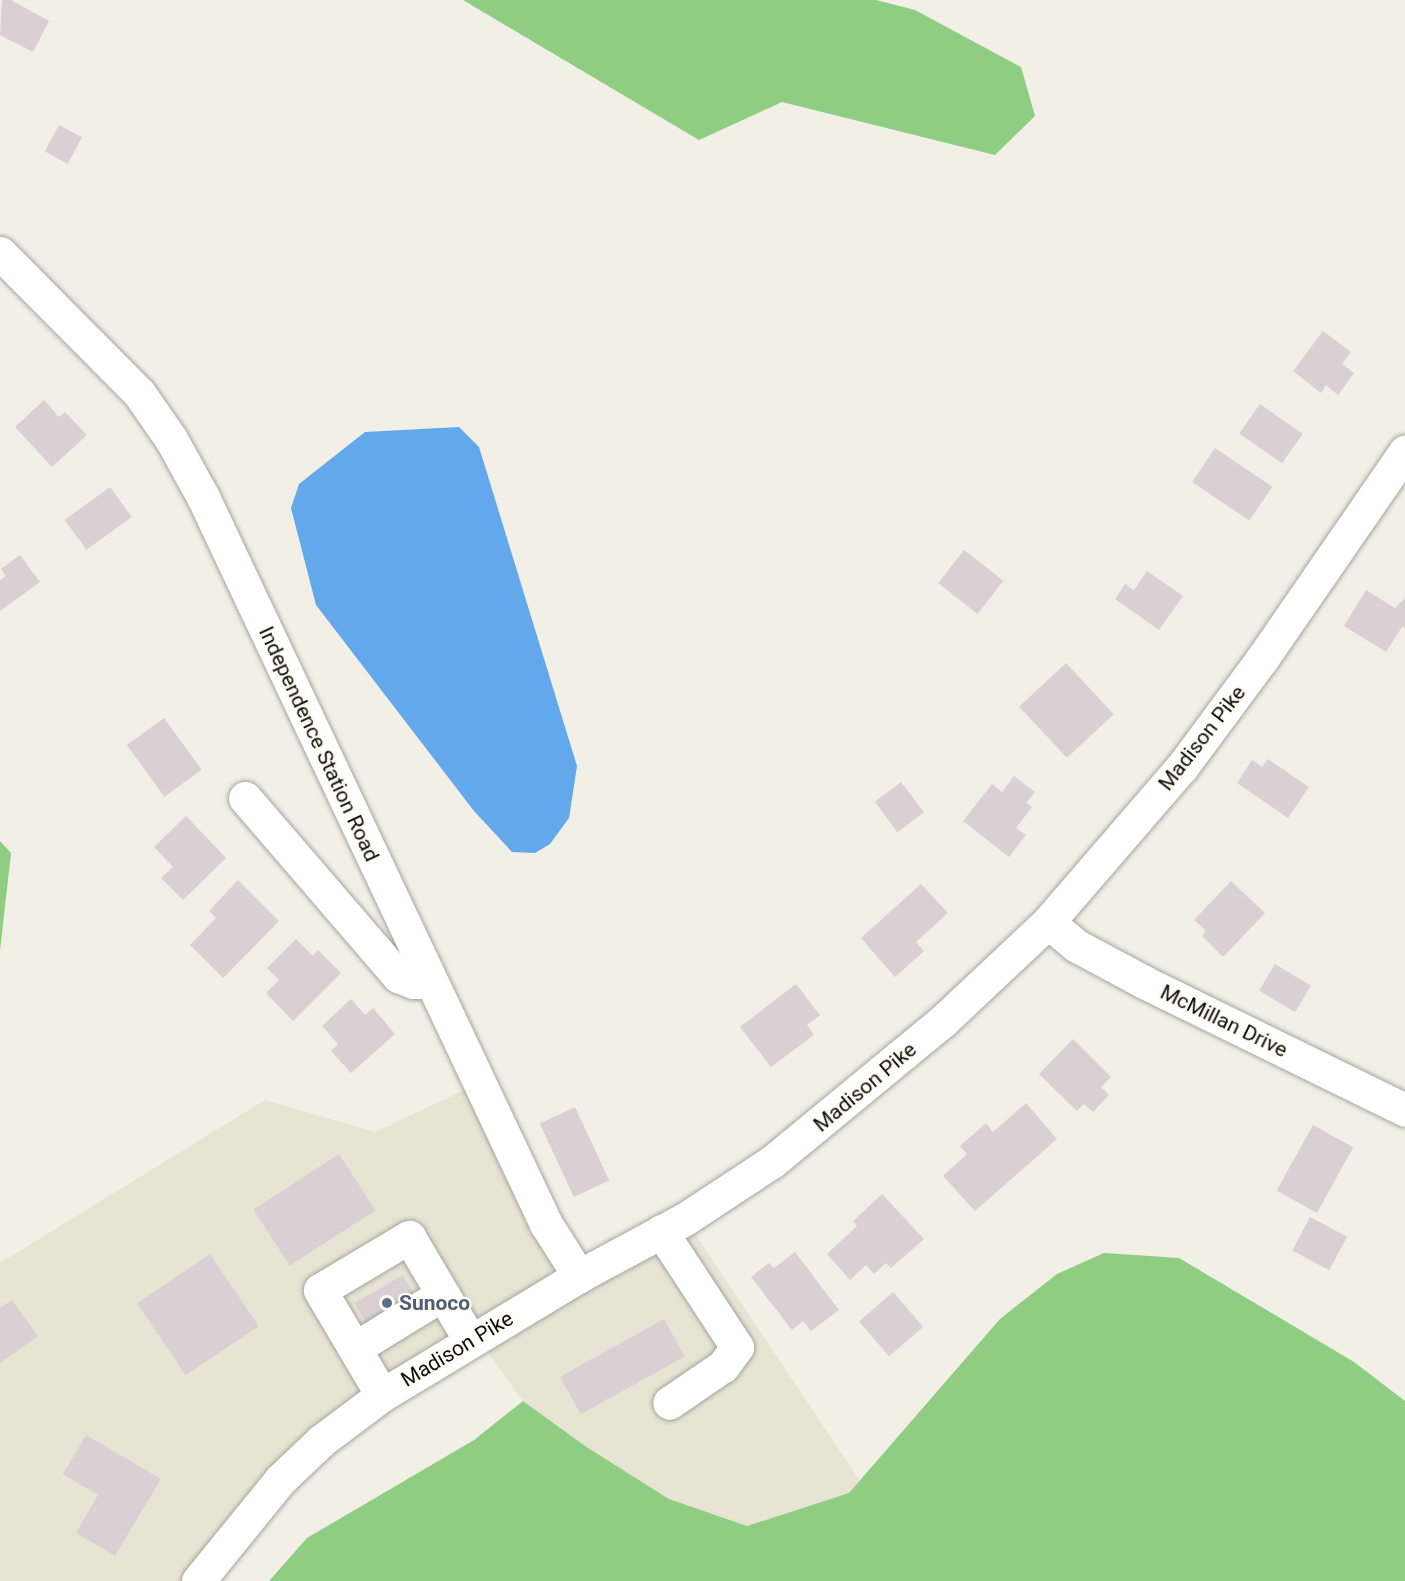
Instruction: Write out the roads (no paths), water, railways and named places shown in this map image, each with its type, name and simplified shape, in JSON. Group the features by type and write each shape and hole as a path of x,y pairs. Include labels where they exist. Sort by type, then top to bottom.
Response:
{"main road":[{"name":"Independence Station Road","path":"0,253 139,393 171,440 203,497 546,1224 579,1276"},
{"name":"Madison Pike","path":"198,1581 280,1480 321,1441 382,1395 470,1340 661,1231 773,1161 855,1098 944,1021 1048,922 1182,767 1262,659 1405,452"},
{"path":"245,798 398,976 413,982 431,982"},
{"name":"McMillan Drive","path":"1048,922 1077,946 1146,983 1405,1110"},
{"path":"661,1231 737,1347 723,1366 669,1403"},
{"path":"382,1395 320,1290 409,1237 470,1340"},
{"path":"355,1348 443,1294"}],"water":[{"path":"459,427 479,447 577,766 569,818 550,844 535,853 512,852 474,811 316,605 291,508 299,484 365,432"}],"place":[{"name":"Sunoco","path":"387,1303"}]}
